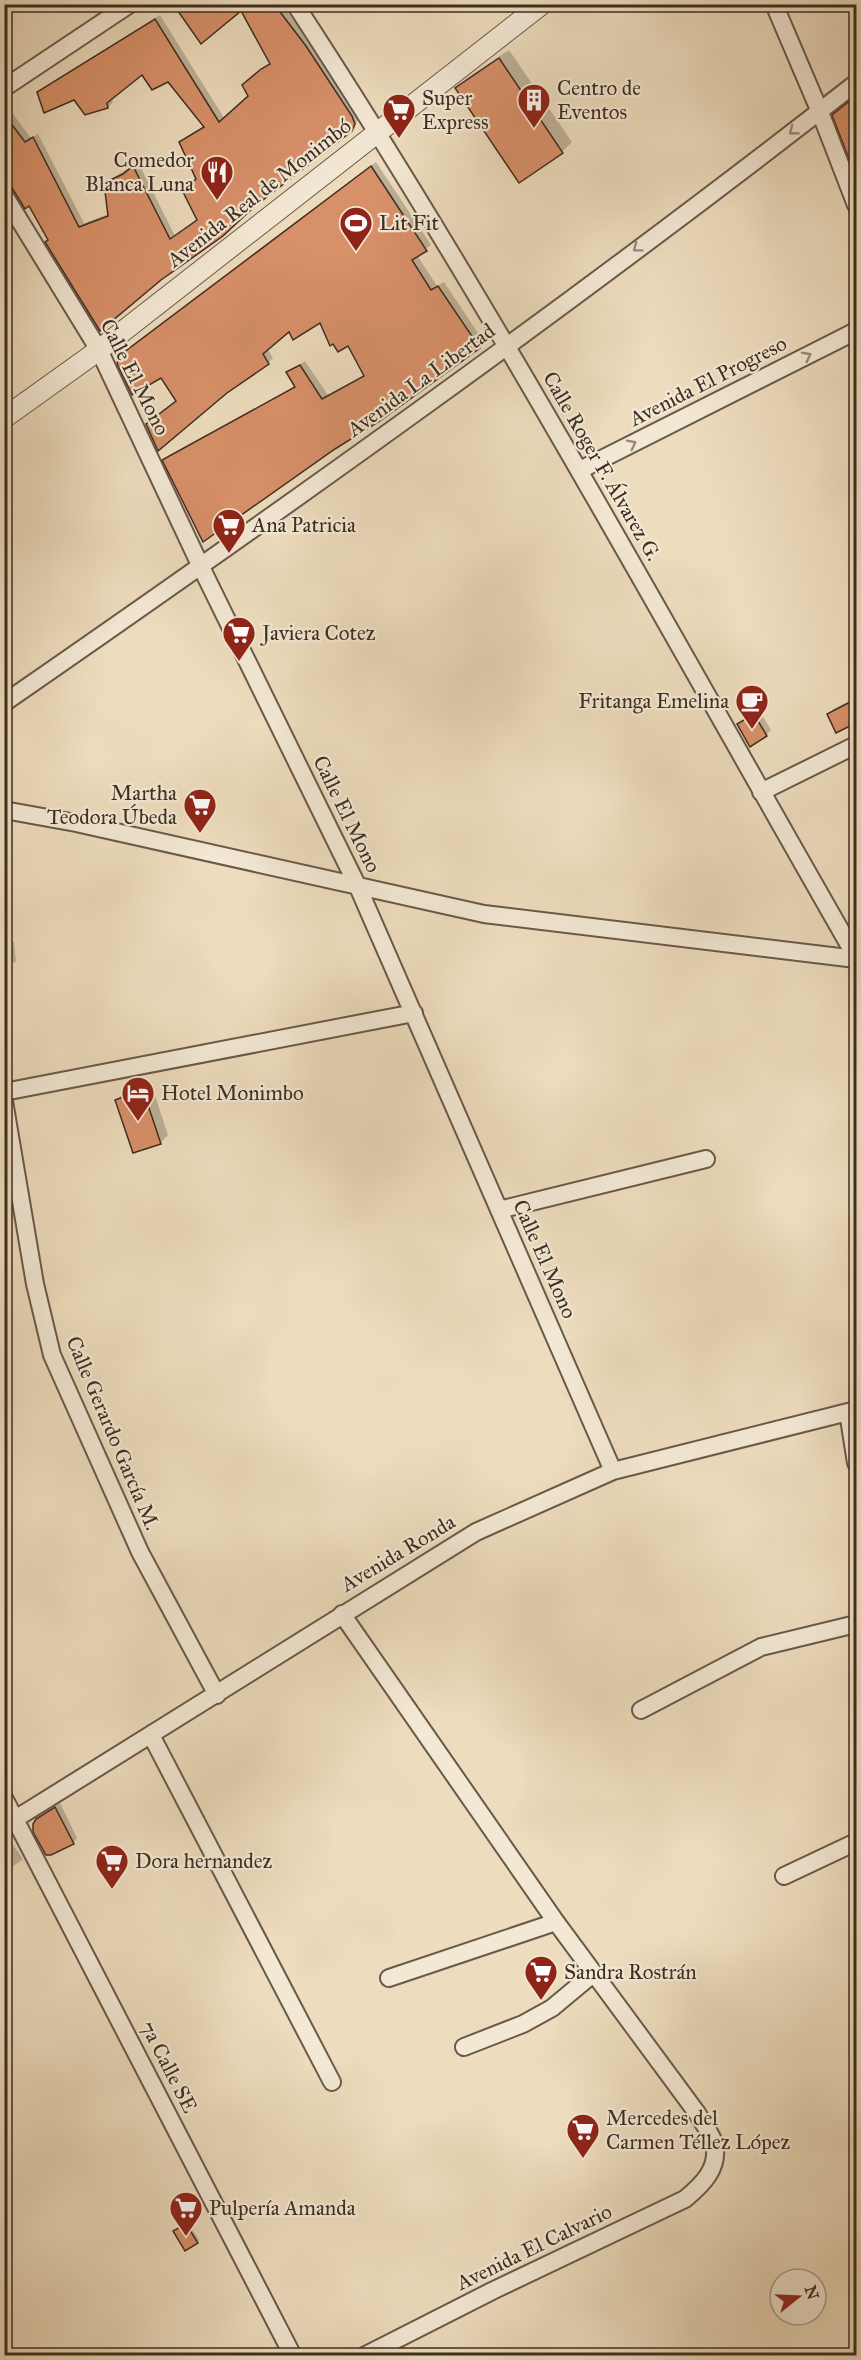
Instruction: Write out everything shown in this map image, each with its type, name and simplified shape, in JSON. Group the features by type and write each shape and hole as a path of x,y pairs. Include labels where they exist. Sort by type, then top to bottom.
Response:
{"street":[{"path":"4,88 130,4"},
{"name":"Calle Roger F. Álvarez G.","path":"295,4 378,131 580,470 856,958"},
{"name":"Avenida Real de Monimbó","path":"4,418 99,350 542,4"},
{"path":"774,4 856,205"},
{"name":"Avenida La Libertad","path":"4,703 201,567 506,347 856,83"},
{"name":"Calle El Mono","path":"4,195 99,350 201,567 358,887 613,1471"},
{"name":"Avenida El Progreso","path":"580,470 856,331"},
{"path":"761,792 856,745"},
{"path":"4,810 76,822 484,914 856,958"},
{"path":"4,1092 414,1013"},
{"name":"Calle Gerardo García M.","path":"4,1101 35,1284 51,1355 140,1552 217,1695"},
{"path":"499,1210 706,1159"},
{"path":"852,1411 856,1463"},
{"name":"Avenida Ronda","path":"10,1822 476,1532 613,1471 852,1411"},
{"path":"342,1614 556,1922 594,1973 552,2008 533,2019 464,2047"},
{"path":"641,1710 761,1647 856,1624"},
{"path":"151,1735 332,2082"},
{"name":"7a Calle SE","path":"4,1798 10,1822 293,2355"},
{"path":"784,1876 856,1842"},
{"path":"389,1978 556,1922"},
{"name":"Avenida El Calvario","path":"364,2355 685,2199 698,2189 714,2168 714,2143 697,2114 594,1973"}],"building":[{"path":"173,4 274,4 306,46 355,124 352,131 254,207 223,236 161,280 100,331 45,242 48,240 29,206 25,209 4,175 4,114 25,142 33,137 79,227 108,216 104,183 123,174 133,166 170,239 197,220 182,190 196,179 179,142 204,127 168,82 152,90 142,75 107,103 108,108 85,115 74,100 44,113 37,92 155,19 219,122 248,96 242,85 270,64 241,11 201,44"},
{"name":"Centro de Eventos","path":"499,58 563,153 519,183 455,88"},
{"path":"856,96 856,177 832,115"},
{"path":"371,166 427,251 412,260 431,290 438,286 480,348 380,421 335,449 203,542 162,460 295,387 286,372 300,365 322,399 364,376 348,346 338,352 333,344 330,346 320,323 293,340 289,332 263,354 269,364 227,393 158,451 146,424 176,401 161,378 132,395 117,364 119,356"},
{"path":"856,699 856,723 836,733 827,714"},
{"name":"Fritanga Emelina","path":"754,714 767,736 750,747 737,724"},
{"name":"Hotel Monimbo","path":"143,1090 161,1144 133,1153 115,1100"},
{"path":"55,1807 74,1844 51,1855 46,1855 33,1832 33,1824 36,1819"},
{"name":"Pulpería Amanda","path":"186,2224 198,2243 185,2251 173,2231"}],"place":[{"name":"Centro de Eventos","path":"534,129"},
{"name":"Super Express","path":"399,139"},
{"name":"Comedor Blanca Luna","path":"217,201"},
{"name":"Lit Fit","path":"356,252"},
{"name":"Ana Patricia","path":"229,554"},
{"name":"Javiera Cotez","path":"239,662"},
{"name":"Fritanga Emelina","path":"752,730"},
{"name":"Martha Teodora Úbeda","path":"200,834"},
{"name":"Hotel Monimbo","path":"138,1122"},
{"name":"Dora hernandez","path":"112,1890"},
{"name":"Sandra Rostrán","path":"541,2001"},
{"name":"Mercedes del Carmen Téllez López","path":"583,2159"},
{"name":"Pulpería Amanda","path":"186,2237"}]}
